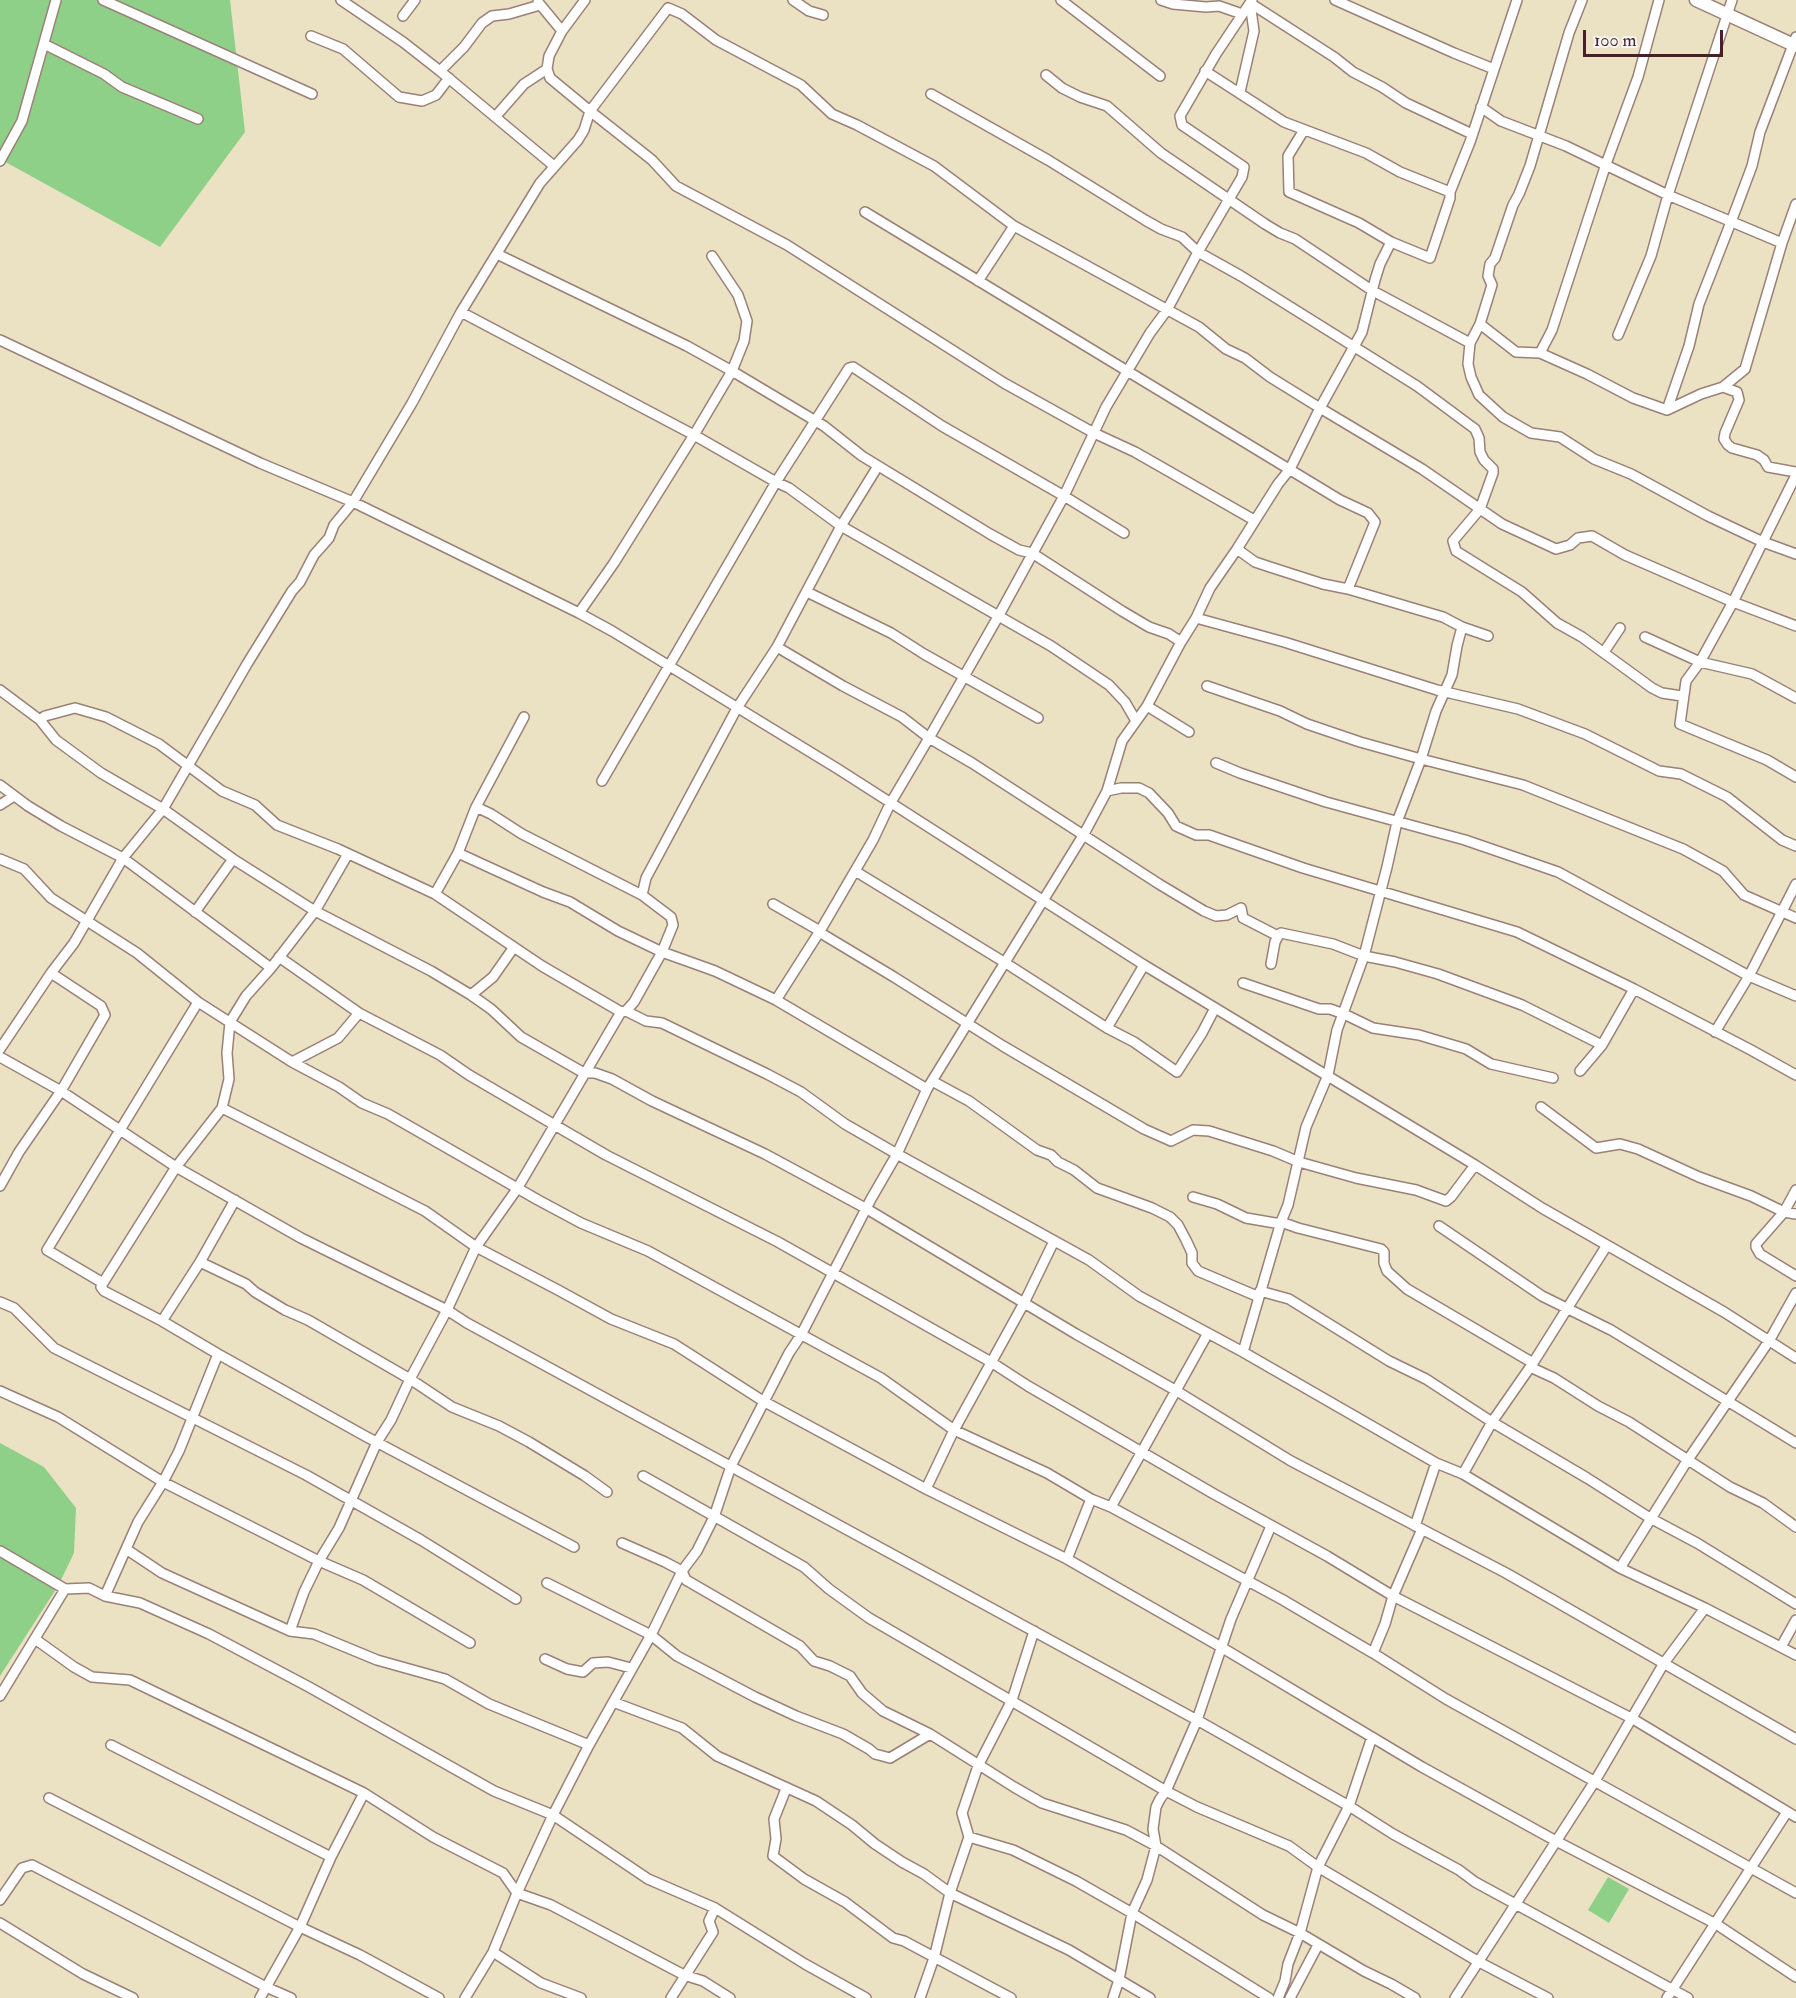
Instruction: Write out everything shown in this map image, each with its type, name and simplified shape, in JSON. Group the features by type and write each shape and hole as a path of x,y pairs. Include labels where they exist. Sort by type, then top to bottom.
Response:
{"street":[{"path":"0,161 22,121 56,0"},
{"path":"104,0 312,94"},
{"path":"342,0 403,42 449,78 554,166"},
{"path":"403,16 415,0"},
{"path":"585,0 562,31 549,56 547,69 550,78 652,160 676,186 787,246 1004,382 1094,433 1135,452 1254,520"},
{"path":"793,0 809,11 823,15"},
{"path":"1061,0 1160,76"},
{"path":"1161,0 1173,4 1219,6 1242,14"},
{"path":"1335,0 1494,69"},
{"path":"1304,130 1288,156 1290,192 1359,223 1391,242 1430,258 1450,192 1517,0"},
{"path":"1582,0 1563,51 1539,137 1495,258 1490,264 1488,276 1492,285 1470,343 1468,364 1479,395 1503,417 1532,433 1560,437 1594,459 1631,474 1708,516 1763,542 1796,554"},
{"path":"1540,353 1552,330 1606,164 1638,77 1659,0"},
{"path":"1667,410 1689,346 1699,304 1752,166 1760,132 1795,42 1696,0"},
{"path":"1618,335 1652,256 1668,195 1732,0"},
{"path":"776,1000 873,840 890,804 999,615 1064,496 1106,407 1150,333 1167,310 1242,177 1244,167 1182,125 1180,116 1251,1"},
{"path":"1240,92 1254,31 1251,1"},
{"path":"1251,1 1353,72 1406,103 1472,134"},
{"path":"440,71 464,47 482,23 492,16 509,14 538,2 562,31"},
{"path":"0,1049 74,943 123,858 162,808 247,664 292,591 300,582 314,555 329,538 334,525 353,502 412,403 461,312 540,183 578,140 590,111 670,4 716,40 801,85 832,114 934,166 1014,226 1199,327 1270,377 1422,469 1502,524 1556,549 1570,545 1578,538 1592,536 1625,555 1733,602 1796,626"},
{"path":"311,36 343,49 399,97 422,101 436,95 449,78"},
{"path":"44,44 104,74 122,87 198,119"},
{"path":"496,116 524,84 547,69"},
{"path":"1206,71 1284,122 1366,153 1400,172 1450,192"},
{"path":"1046,75 1062,88 1080,98 1107,106 1161,153 1280,233 1295,239 1373,291 1470,343"},
{"path":"931,94 1048,160 1145,220 1182,237 1198,252 1241,276 1417,386 1475,429 1479,438 1480,452 1493,469 1493,473 1480,509 1453,542 1456,551 1522,592 1557,623 1604,652 1662,693 1682,696"},
{"path":"1481,107 1502,121 1566,146 1668,195 1782,243"},
{"path":"1479,324 1516,352 1540,353 1633,398 1667,410 1701,394 1723,387 1745,369 1782,243 1796,204"},
{"path":"865,212 1340,500 1368,513 1376,522 1348,589"},
{"path":"978,281 1014,226"},
{"path":"465,1998 493,1952 553,1815 589,1745 651,1635 682,1571 697,1551 714,1517 731,1466 763,1401 801,1335 897,1154 929,1085 1084,834 1107,791 1122,741 1147,706 1210,588 1290,469 1320,408 1354,348 1362,332 1380,264 1391,242"},
{"path":"497,254 687,346 732,371 814,421 878,466 990,534 1019,550 1032,553 1122,611 1149,627 1169,634 1180,642"},
{"path":"579,613 614,563 694,435 732,371 744,341 747,321 738,295 712,256"},
{"path":"461,312 789,488 841,526 1051,646 1109,685 1125,702 1136,721"},
{"path":"0,340 260,463 353,502 579,613 838,769 1144,965 1328,1075 1542,1208 1724,1312 1796,1358"},
{"path":"602,781 776,482 849,368 853,367 942,426 1124,533"},
{"path":"1723,387 1737,392 1739,399 1725,433 1724,439 1728,445 1757,455 1768,467 1796,474 1733,602 1700,662 1686,681 1682,696 1680,724 1767,760 1796,777"},
{"path":"642,895 653,862 737,708 777,647 841,526 878,466"},
{"path":"1237,549 1256,562 1270,567 1323,584 1443,616 1462,627 1488,636"},
{"path":"807,592 891,633 1038,718"},
{"path":"1196,618 1262,635 1446,692 1518,709 1586,734 1659,771 1681,774 1727,797 1782,840 1796,846"},
{"path":"1243,1352 1287,1205 1306,1127 1328,1075 1337,1030 1364,956 1397,822 1436,711 1452,675 1462,627"},
{"path":"1604,652 1620,627"},
{"path":"1645,637 1700,662 1752,674 1796,698"},
{"path":"777,647 902,717 929,738 1204,911 1216,916 1227,915 1241,908 1243,918 1278,936"},
{"path":"1207,686 1280,711 1330,732 1421,759 1523,785 1683,849 1723,871 1744,895 1796,918"},
{"path":"0,690 40,720 56,740 101,773 162,808 233,858 315,910 431,971 471,995 491,1009 521,1037 584,1073 595,1072 612,1079 652,1101 765,1154 867,1209 1291,1461 1506,1574 1796,1739"},
{"path":"1147,706 1189,732"},
{"path":"40,720 45,716 75,708 106,717 159,744 222,791 255,805 277,825 348,854 435,894 542,966 623,1011 646,1021 662,1023 740,1059 801,1092 845,1124 1089,1260 1139,1296 1243,1352 1436,1463 1463,1474 1620,1568 1705,1608 1796,1656"},
{"path":"435,894 458,853 476,807 524,717"},
{"path":"1216,763 1326,802 1465,840 1558,872 1749,976 1796,996"},
{"path":"0,785 61,826 123,858 270,968"},
{"path":"1107,791 1139,788 1149,793 1168,813 1176,826 1196,835 1209,835 1303,868 1516,932 1634,989 1796,1075"},
{"path":"0,805 14,796"},
{"path":"290,1630 304,1592 319,1561 339,1528 377,1442 391,1420 447,1310 476,1246 518,1189 556,1126 584,1073 623,1011 634,1002 662,952 673,925 671,917 642,895 522,834 476,807"},
{"path":"458,853 570,903 618,931 662,952 715,971 776,1000 929,1085 969,1101 1038,1150 1074,1170 1097,1188 1170,1217 1178,1225 1186,1240 1192,1253 1192,1263 1198,1271 1259,1294 1289,1299 1389,1361 1426,1379 1492,1422 1796,1604"},
{"path":"348,854 315,910 246,996 230,1022 227,1053 229,1079 222,1108 176,1167 101,1287 104,1291 162,1321 377,1442 574,1547"},
{"path":"195,912 233,858"},
{"path":"0,859 24,869 51,898 136,953 198,1002 362,1103 388,1114 581,1223 648,1251 881,1378 954,1430 1047,1473 1091,1499 1111,1507 1283,1600 1446,1699 1796,1893"},
{"path":"855,871 1107,1028 1134,1042 1177,1072 1215,1008"},
{"path":"1715,1032 1749,976 1796,884"},
{"path":"773,904 968,1024 1158,1136 1171,1141 1193,1130 1209,1131 1356,1178 1416,1190 1446,1201 1475,1165"},
{"path":"1271,964 1275,942 1281,933 1333,944 1364,956 1438,974 1522,1005 1602,1045"},
{"path":"471,995 493,977 514,947"},
{"path":"279,957 358,1013 440,1055 606,1155 740,1222 991,1362 1028,1386 1393,1596 1633,1719 1792,1815 1751,1868 1668,1998"},
{"path":"1107,1028 1144,965"},
{"path":"0,1186 19,1152 61,1091 105,1015 101,1006 51,973"},
{"path":"1243,983 1319,1009 1330,1009 1373,1028 1419,1035 1466,1048 1491,1064 1553,1078"},
{"path":"1580,1071 1602,1045 1634,989"},
{"path":"103,1283 47,1250 198,1002"},
{"path":"292,1062 338,1038 358,1013"},
{"path":"0,1057 61,1091 176,1167 301,1238 447,1310 467,1323 1197,1720 1349,1806 1393,1834 1688,1998"},
{"path":"1541,1107 1596,1148 1620,1144 1638,1149 1784,1212 1796,1214"},
{"path":"222,1108 425,1211 476,1246 611,1319 674,1344 763,1401 926,1489 1067,1559 1221,1647 1422,1767 1556,1841 1716,1924 1796,1977"},
{"path":"1796,1190 1784,1212 1756,1244 1760,1254 1796,1276"},
{"path":"1193,1197 1217,1204 1246,1218 1281,1223 1381,1249 1384,1252 1387,1271 1407,1289 1598,1406 1629,1422 1745,1496 1763,1503 1796,1527"},
{"path":"162,1321 236,1200"},
{"path":"1439,1226 1542,1296 1611,1330 1796,1443"},
{"path":"926,1489 954,1430 1024,1303 1054,1241"},
{"path":"1463,1474 1492,1422 1532,1365 1607,1245"},
{"path":"200,1262 246,1284 285,1310 308,1320 410,1379 453,1407 499,1426 529,1442 607,1492"},
{"path":"1620,1568 1687,1461 1769,1341 1796,1293"},
{"path":"0,1302 14,1308 54,1348 306,1474 516,1599"},
{"path":"1111,1507 1208,1333"},
{"path":"105,1596 138,1522 163,1482 179,1450 218,1354"},
{"path":"0,1391 58,1417 163,1482 319,1561 363,1580 470,1643"},
{"path":"1373,1653 1419,1528 1436,1463"},
{"path":"643,1476 804,1567 869,1618 1166,1791 1197,1807 1289,1846 1318,1867 1479,1962 1548,1998"},
{"path":"1067,1559 1091,1499"},
{"path":"1113,1998 1119,1980 1132,1913 1147,1880 1156,1846 1153,1818 1197,1720 1221,1647 1271,1526"},
{"path":"622,1543 682,1571 686,1580 800,1646 814,1661 850,1676 862,1693 883,1710 930,1734 978,1766 1042,1803 1114,1826 1156,1846 1263,1915 1300,1933 1415,1998"},
{"path":"126,1549 162,1573 290,1630 314,1634 378,1660 445,1679 489,1704 589,1745"},
{"path":"0,1551 65,1589 89,1588 105,1596 140,1603 209,1634 309,1687 494,1791 553,1815 648,1880 715,1908 805,1964 866,1998"},
{"path":"547,1583 651,1635 677,1656 755,1697 843,1734 875,1754 890,1758 930,1734"},
{"path":"0,1696 65,1589"},
{"path":"1455,1998 1595,1781 1664,1663 1705,1608"},
{"path":"1781,1647 1796,1620"},
{"path":"920,1998 934,1958 950,1893 969,1837 962,1813 978,1766 1012,1700 1034,1631"},
{"path":"35,1639 92,1677 130,1680 364,1793 434,1837 503,1873 518,1893 551,1905 684,1975 703,1981 730,1998"},
{"path":"545,1659 567,1670 583,1671 593,1664 608,1662 631,1668"},
{"path":"614,1702 682,1728 717,1756 816,1801 852,1825 875,1844 950,1893 1069,1950 1149,1998"},
{"path":"1278,1998 1300,1933 1318,1867 1349,1806 1372,1737"},
{"path":"111,1745 331,1857"},
{"path":"786,1789 774,1819 776,1839 773,1857 804,1879 845,1902 893,1938 904,1941 1011,1998"},
{"path":"260,1998 300,1927 331,1857 364,1793"},
{"path":"49,1798 300,1927 360,1954 439,1998"},
{"path":"969,1837 1012,1850 1076,1881 1269,1998"},
{"path":"0,1900 22,1868 32,1865 291,1998"},
{"path":"671,1998 713,1932 709,1921 715,1908"},
{"path":"0,1923 83,1974 133,1998"},
{"path":"1290,1998 1318,1945"},
{"path":"493,1952 541,1983 581,1998"}],"green space":[{"path":"0,0 230,0 245,132 160,247 0,159"},
{"path":"0,1443 44,1467 76,1508 74,1553 58,1586 0,1676"},
{"path":"1608,1877 1629,1889 1609,1923 1588,1910"}]}
